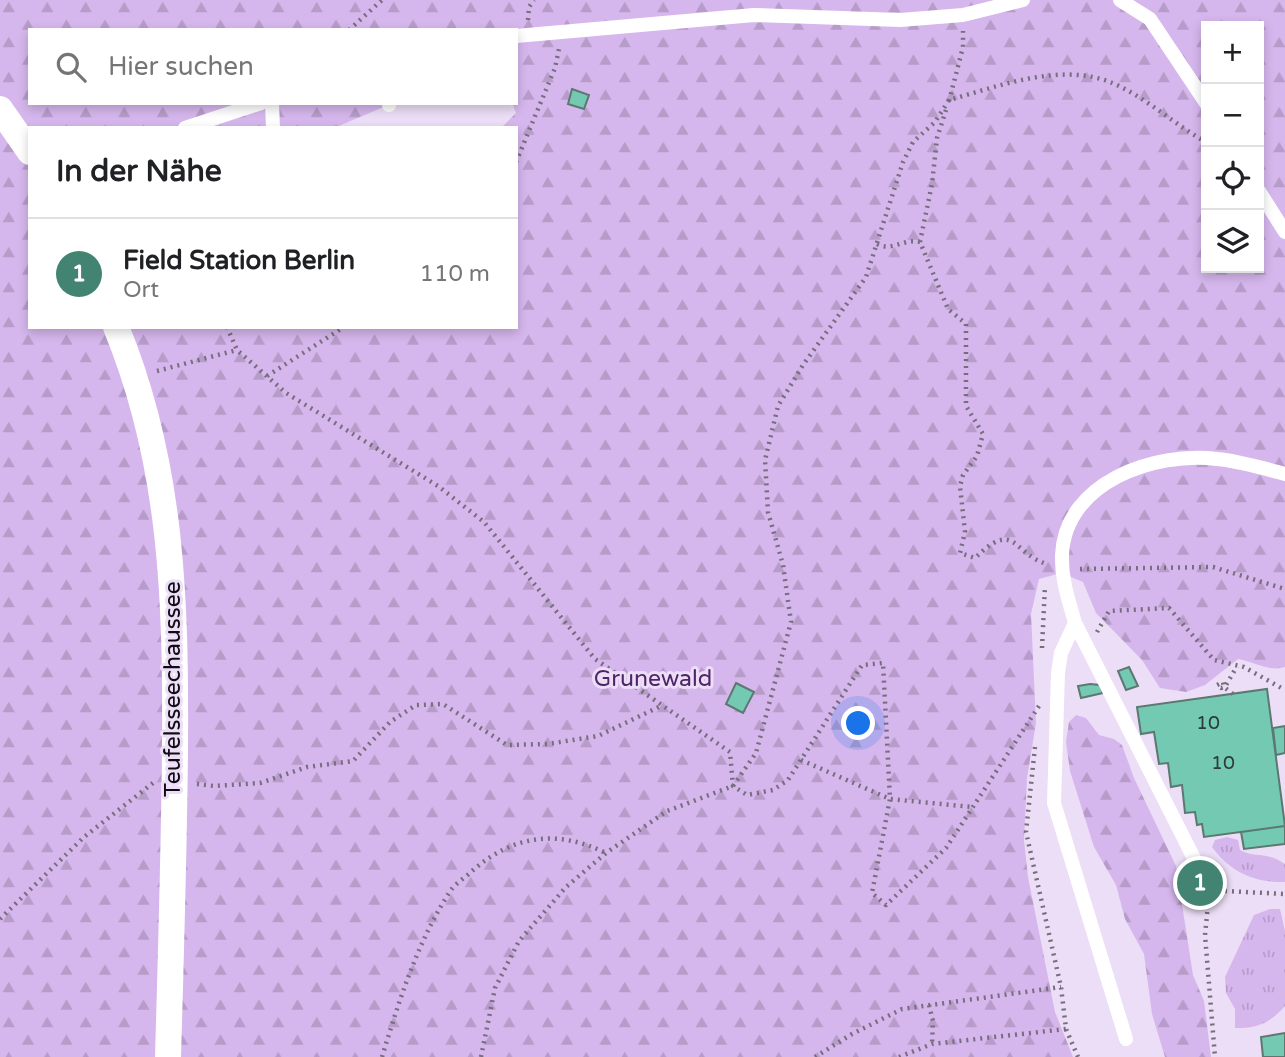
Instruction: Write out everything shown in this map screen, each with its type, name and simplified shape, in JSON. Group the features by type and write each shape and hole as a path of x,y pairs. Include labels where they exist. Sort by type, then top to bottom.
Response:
{"street":[{"path":"0,110 28,149"},
{"name":"Teufelsseechaussee","path":"117,329 151,442 169,540 176,643 168,1057"}],"lane":[{"path":"518,36 754,15 867,20 963,15 1023,0"},
{"path":"1120,0 1131,5 1157,28 1201,95"},
{"path":"191,126 255,105"},
{"path":"272,105 273,126"},
{"path":"1264,199 1285,232"},
{"path":"1210,890 1074,624 1062,573 1065,535 1076,511 1094,491 1126,472 1159,462 1217,458 1285,474"},
{"path":"1074,624 1061,653 1058,673 1054,803 1126,1039"}],"path":[{"path":"351,28 382,0"},
{"path":"963,15 963,47 937,138 932,184 920,242 942,299 948,309 966,324 966,406 983,434 977,456 963,475 960,486 965,531 960,554 975,558 989,545 1000,540 1017,542 1035,560 1062,573"},
{"path":"518,157 555,68 563,31"},
{"path":"481,1057 495,988 519,941 566,887 606,853 667,811 733,786 756,753 790,622 783,565 768,512 765,460 778,406 803,365 856,295 866,277 903,162 914,142 935,122 949,100 1020,80 1080,75 1122,87 1201,139"},
{"path":"877,244 888,247 910,240 920,242"},
{"path":"228,329 237,349 286,393 438,486 484,522 595,659 730,752 733,786"},
{"path":"267,376 341,329"},
{"path":"177,366 237,349"},
{"path":"1042,653 1045,586 1062,573 1213,567 1285,589"},
{"path":"1088,648 1109,611 1169,608 1214,660 1237,666 1285,690"},
{"path":"733,786 747,795 774,790 788,780 862,665 883,663 890,799 872,893 886,905 946,848 1040,705"},
{"path":"1233,694 1224,687 1223,682 1217,685 1221,688 1225,687 1237,666"},
{"path":"1038,718 1040,692"},
{"path":"0,919 84,836 148,784 175,781 214,786 260,783 306,767 354,761 390,722 416,705 443,704 507,745 547,744 598,736 663,705"},
{"path":"1036,743 1026,832 1061,987 1066,1030 1078,1057"},
{"path":"802,760 890,799 972,807"},
{"path":"382,1057 419,949 450,890 492,854 534,838 579,839 606,853"},
{"path":"1215,1057 1205,935 1210,890 1285,894"},
{"path":"816,1057 852,1034 902,1009 1061,987"},
{"path":"929,1005 933,1021 932,1044"},
{"path":"899,1057 932,1044 1066,1030"}],"green space":[{"name":"Grunewald","path":"0,0 1285,0 1285,667 1268,667 1238,659 1205,685 1186,692 1160,688 1142,660 1096,613 1083,582 1061,574 1039,579 1031,614 1036,723 1027,778 1024,840 1028,877 1055,1012 1073,1057 0,1057"},
{"path":"1076,715 1086,718 1099,735 1114,739 1122,745 1134,778 1176,866 1193,975 1204,1001 1211,1057 1165,1057 1152,1014 1144,954 1125,919 1116,885 1094,847 1070,771 1066,742 1069,722"},
{"path":"1227,837 1238,840 1240,850 1271,857 1285,864 1285,882 1253,878 1227,863 1212,847 1215,840"},
{"path":"1270,909 1280,909 1285,931 1285,1006 1263,1023 1235,1028 1235,1009 1226,993 1225,977 1254,915"}],"building":[{"path":"572,89 589,95 584,109 568,104"},
{"path":"1129,667 1138,686 1126,690 1118,671"},
{"path":"736,683 754,692 743,713 726,704"},
{"path":"1100,685 1103,693 1081,698 1078,686"},
{"path":"1267,689 1285,826 1204,837 1202,824 1197,825 1195,812 1185,813 1182,785 1171,787 1168,763 1159,764 1154,732 1141,734 1137,707"},
{"path":"1285,726 1285,753 1276,755 1273,728"},
{"path":"1285,826 1285,844 1244,849 1241,832"},
{"path":"1285,1033 1285,1057 1263,1057 1261,1037"}],"place":[{"name":"Field Station Berlin","path":"1200,883"}]}
